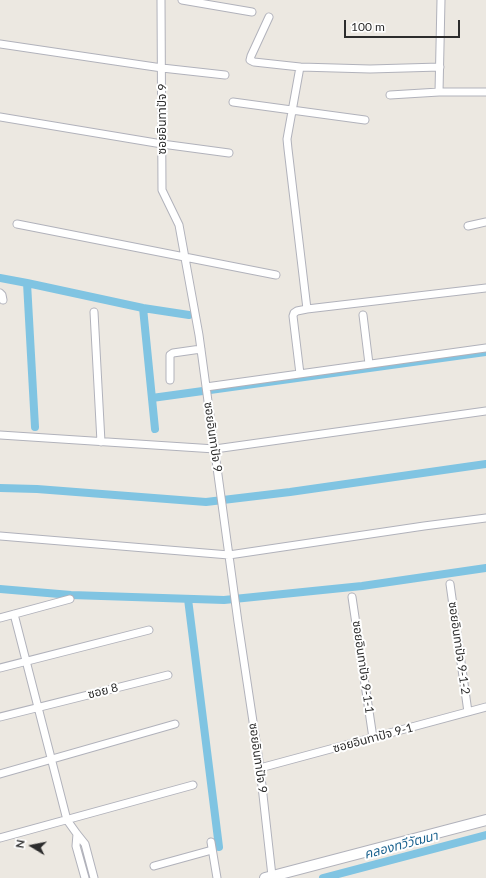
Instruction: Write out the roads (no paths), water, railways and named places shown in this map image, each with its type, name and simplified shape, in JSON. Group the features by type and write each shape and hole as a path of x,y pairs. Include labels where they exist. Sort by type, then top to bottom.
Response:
{"main road":[{"path":"269,877 486,820"}],"street":[{"name":"ซอยอินทาปัจ 9","path":"161,0 162,190 179,225 201,349 260,768 269,877"},
{"path":"182,0 252,12"},
{"path":"439,92 441,0"},
{"path":"269,17 250,60 254,62 300,67 370,69 440,67"},
{"path":"0,44 162,68 225,75"},
{"path":"300,67 287,139 308,309"},
{"path":"390,95 439,92 486,92"},
{"path":"233,102 365,120"},
{"path":"0,117 162,144 229,153"},
{"path":"468,226 486,222"},
{"path":"18,224 276,275"},
{"path":"300,374 293,316 297,311 486,288"},
{"path":"0,293 3,300"},
{"path":"94,312 101,442"},
{"path":"363,315 369,364"},
{"path":"206,387 486,348"},
{"path":"170,380 170,355 173,353 201,349"},
{"path":"0,435 215,449 486,411"},
{"path":"0,536 229,555 486,518"},
{"name":"ซอยอินทาปัจ 9-1-2","path":"450,584 468,712"},
{"name":"ซอยอินทาปัจ 9-1-1","path":"352,597 373,738"},
{"path":"0,618 70,598"},
{"path":"14,614 68,820 85,844 94,878"},
{"path":"0,668 149,630"},
{"name":"ซอย 8","path":"0,717 168,675"},
{"name":"ซอยอินทาปัจ 9-1","path":"260,768 486,707"},
{"path":"0,774 175,724"},
{"path":"0,838 193,785"},
{"path":"77,834 76,846 84,878"},
{"path":"211,842 217,878"},
{"path":"154,866 212,850"}],"waterway":[{"path":"0,278 143,308 189,315"},
{"path":"27,283 35,427"},
{"path":"143,308 155,429"},
{"path":"152,398 486,352"},
{"path":"0,488 37,489 206,502 290,492 486,464"},
{"path":"0,589 71,595 224,600 362,586 486,568"},
{"path":"188,599 219,847"},
{"name":"คลองทวีวัฒนา","path":"323,878 486,835"}]}
